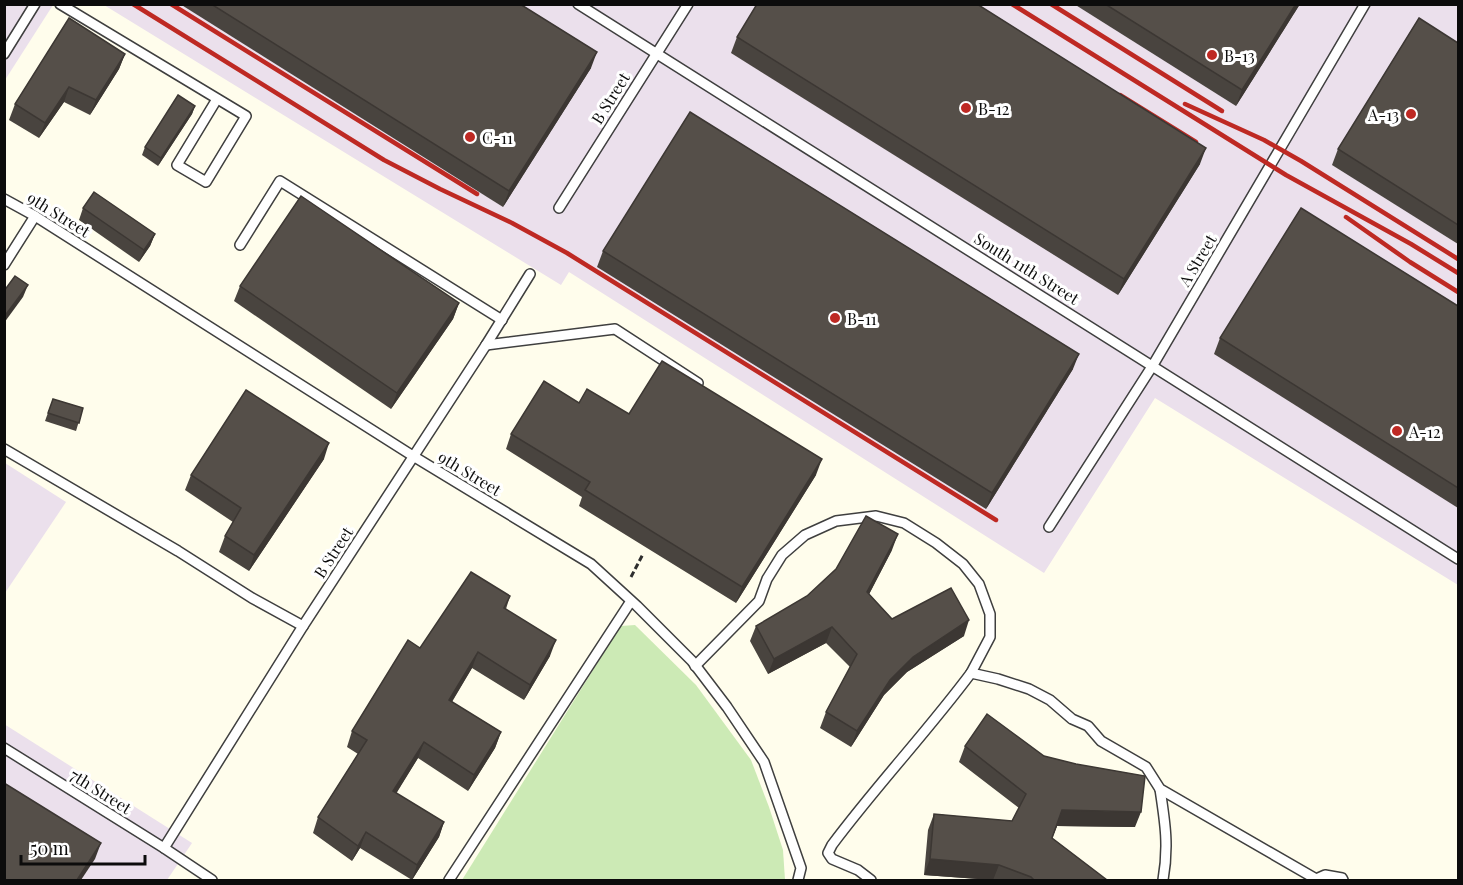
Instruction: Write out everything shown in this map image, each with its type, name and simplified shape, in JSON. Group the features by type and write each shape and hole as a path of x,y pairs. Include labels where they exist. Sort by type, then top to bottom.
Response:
{"lane":[{"path":"4,54 35,4"},
{"path":"60,4 246,116 206,182 177,165 217,99"},
{"name":"South 11th Street","path":"578,4 1458,559"},
{"name":"B Street","path":"559,208 688,4"},
{"name":"A Street","path":"1049,526 1153,365 1365,4"},
{"path":"240,245 280,181 502,320"},
{"name":"9th Street","path":"4,199 35,216 413,456 591,564 695,666 728,707 764,762 801,868 798,880"},
{"path":"4,265 35,216"},
{"name":"B Street","path":"164,848 303,626 530,274"},
{"path":"486,345 615,329 702,386"},
{"path":"4,449 178,551 252,598 303,626"},
{"path":"695,666 759,601 767,579 783,555 805,536 836,521 876,516 904,523 936,543 963,564 979,584 990,614 990,637 971,673 937,719 866,799 828,853 832,859 858,870 871,880"},
{"path":"449,880 631,601"},
{"path":"971,673 1029,689 1050,700 1072,719 1088,726 1107,746 1146,767 1160,789 1166,826 1168,855 1163,880"},
{"name":"7th Street","path":"4,748 212,880"},
{"path":"1160,789 1316,879 1325,875 1344,880"}],"path":[{"path":"631,577 644,554"}],"shaded area":[{"path":"5,5 53,5 5,80"},
{"path":"104,5 1458,5 1458,585 1155,398 1044,573 569,272 561,285"},
{"path":"5,463 66,502 5,593"},
{"path":"4,724 192,843 167,880 5,880"}],"green space":[{"path":"635,625 696,685 751,760 783,850 785,880 462,880 621,626"}],"building":[{"name":"C-11","path":"211,4 520,4 597,52 509,191"},
{"name":"B-12","path":"757,4 977,4 1206,148 1124,279 737,37"},
{"name":"B-13","path":"1105,4 1296,4 1242,90"},
{"path":"69,18 125,54 96,100 69,87 45,123 15,104"},
{"name":"A-13","path":"1419,18 1458,43 1458,225 1338,149"},
{"path":"178,95 195,106 161,158 145,147"},
{"name":"B-11","path":"690,112 1079,354 992,493 603,251"},
{"path":"94,192 155,234 144,250 83,208"},
{"path":"301,196 459,303 397,393 240,286"},
{"name":"A-12","path":"1301,208 1458,306 1458,488 1220,338"},
{"path":"15,276 28,285 4,317 4,291"},
{"path":"662,361 822,459 742,587 585,490 590,482 511,434 544,381 579,403 587,389 629,414"},
{"path":"246,390 329,443 254,555 225,536 241,508 191,475"},
{"path":"53,399 83,408 79,423 48,413"},
{"path":"866,516 898,534 867,592 892,619 951,588 969,620 913,657 890,680 857,731 826,712 857,654 832,627 774,659 756,626 807,596 836,569"},
{"path":"471,572 510,596 504,608 556,640 530,685 478,652 449,700 501,732 474,775 424,742 393,791 444,822 417,865 366,832 358,846 318,817 367,740 352,731 408,640 420,648"},
{"path":"987,714 1044,756 1145,776 1141,812 1062,810 1052,838 1107,880 1034,880 999,865 930,859 934,814 1012,821 1026,794 965,746"},
{"path":"4,783 101,843 77,880 4,880"}],"railway":[{"path":"133,4 384,160 512,223 567,253 996,520"},
{"path":"171,4 477,194"},
{"path":"1012,4 1286,175 1411,244 1458,273"},
{"path":"1051,4 1222,111"},
{"path":"1120,95 1196,142"},
{"path":"1185,104 1264,140 1301,161 1458,259"},
{"path":"1346,217 1458,292"}],"place":[{"name":"B-13","path":"1212,55"},
{"name":"B-12","path":"966,108"},
{"name":"A-13","path":"1411,114"},
{"name":"C-11","path":"470,137"},
{"name":"B-11","path":"835,318"},
{"name":"A-12","path":"1397,431"}]}
